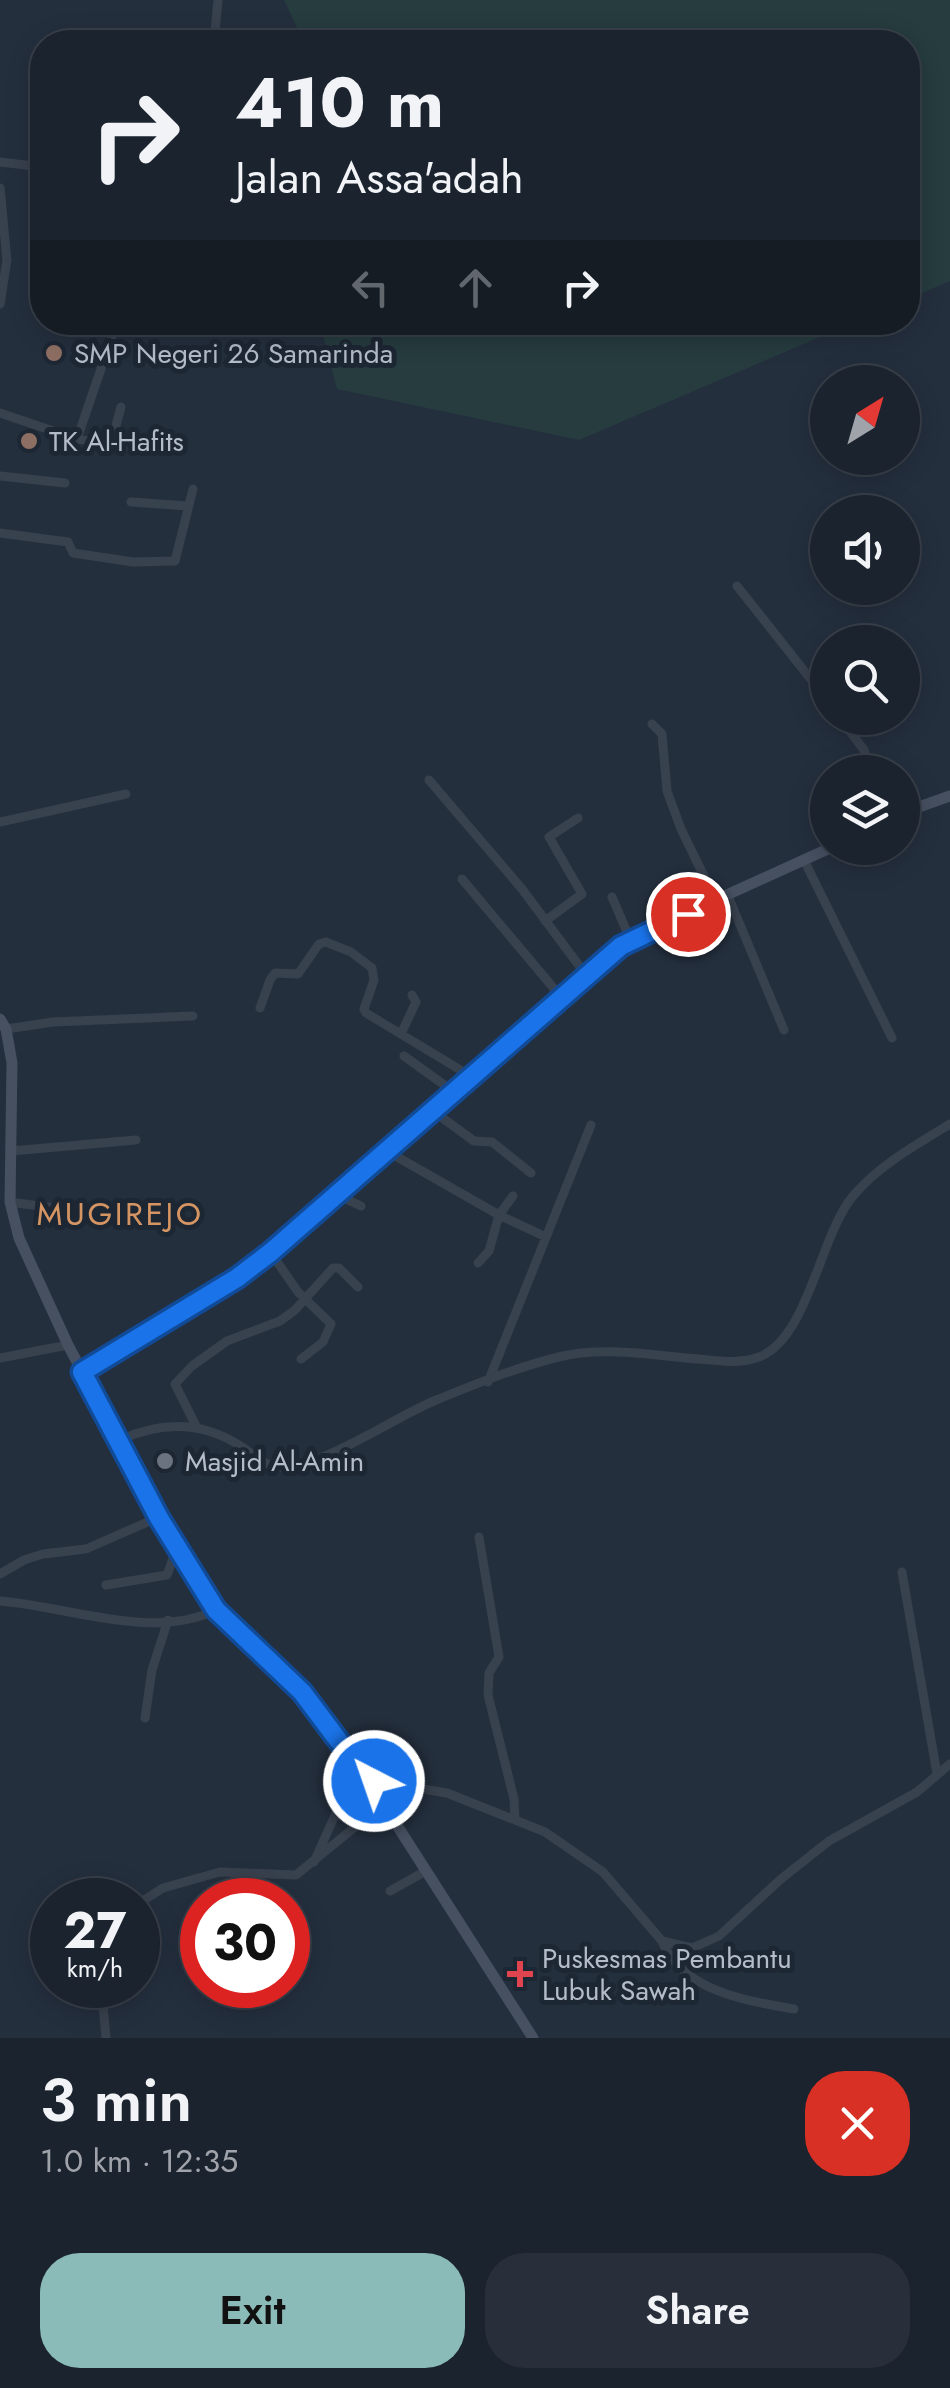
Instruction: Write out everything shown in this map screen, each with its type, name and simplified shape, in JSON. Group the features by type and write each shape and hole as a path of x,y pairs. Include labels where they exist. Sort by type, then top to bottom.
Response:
{"street":[{"path":"215,30 218,0"},
{"path":"0,162 30,166"},
{"path":"0,188 6,260 0,304"},
{"path":"76,439 112,335"},
{"path":"111,444 121,407"},
{"path":"0,414 76,439 138,448"},
{"path":"0,476 65,483"},
{"path":"0,532 69,542 75,554 133,562 175,561 193,489"},
{"path":"132,502 188,506"},
{"path":"736,586 810,678"},
{"path":"652,724 662,734 667,790 672,803 784,1030"},
{"path":"429,780 586,975"},
{"path":"0,822 126,794"},
{"path":"920,807 950,796"},
{"path":"546,921 582,894 549,837 578,818"},
{"path":"82,1372 237,1278 271,1252 630,939 810,857"},
{"path":"804,860 892,1038"},
{"path":"462,878 561,997"},
{"path":"612,897 630,939"},
{"path":"260,1008 276,974 298,974 319,944 326,942 351,952 372,968 374,980 364,1009 472,1077"},
{"path":"402,1034 416,1002 412,996"},
{"path":"193,1016 3,1024 13,1094 10,1202 19,1238 68,1345 159,1518 216,1610 302,1692 371,1784 533,2038"},
{"path":"404,1056 454,1092"},
{"path":"433,1111 474,1142 492,1142 532,1173"},
{"path":"120,1440 154,1426 196,1426 221,1434 262,1461 282,1467 324,1455 434,1400 568,1355 616,1352 735,1362 758,1357 778,1348 851,1198 915,1144 950,1124"},
{"path":"488,1382 591,1125"},
{"path":"11,1151 136,1140"},
{"path":"386,1150 546,1238"},
{"path":"337,1195 360,1206"},
{"path":"478,1263 489,1251 500,1215 513,1196"},
{"path":"10,1202 61,1208"},
{"path":"271,1252 305,1300 329,1321 331,1329 314,1352 301,1359"},
{"path":"196,1426 176,1379 227,1341 280,1321 333,1268 339,1268 358,1287"},
{"path":"0,1358 68,1345"},
{"path":"0,1574 44,1554 86,1549 159,1518"},
{"path":"479,1537 499,1657 490,1673 488,1695 516,1820"},
{"path":"106,1585 167,1575 177,1547"},
{"path":"902,1572 937,1774"},
{"path":"0,1600 95,1618 198,1619 216,1610"},
{"path":"145,1718 152,1670 168,1620"},
{"path":"662,1941 692,1948 718,1936 780,1878 846,1828 917,1792 950,1764"},
{"path":"313,1864 336,1813 371,1784 447,1792 555,1838 603,1872 662,1941 666,1951 704,1986 794,2010"},
{"path":"160,1890 220,1872 296,1875 382,1806"},
{"path":"390,1891 424,1872"},
{"path":"102,2008 106,2038"}],"green space":[{"path":"284,0 950,0 950,281 920,294 920,30 298,30"},
{"path":"323,335 825,335 579,440 337,389"}],"place":[{"name":"SMP Negeri 26 Samarinda","path":"54,353"},
{"name":"TK Al-Hafits","path":"29,441"},
{"name":"Masjid Al-Amin","path":"165,1461"},
{"name":"Puskesmas Pembantu Lubuk Sawah","path":"520,1974"}],"district":[{"name":"MUGIREJO","path":"120,1214"}],"route":[{"path":"374,1781 368,1780 302,1692 216,1610 159,1518 82,1372 237,1278 621,946 688,914"}]}
